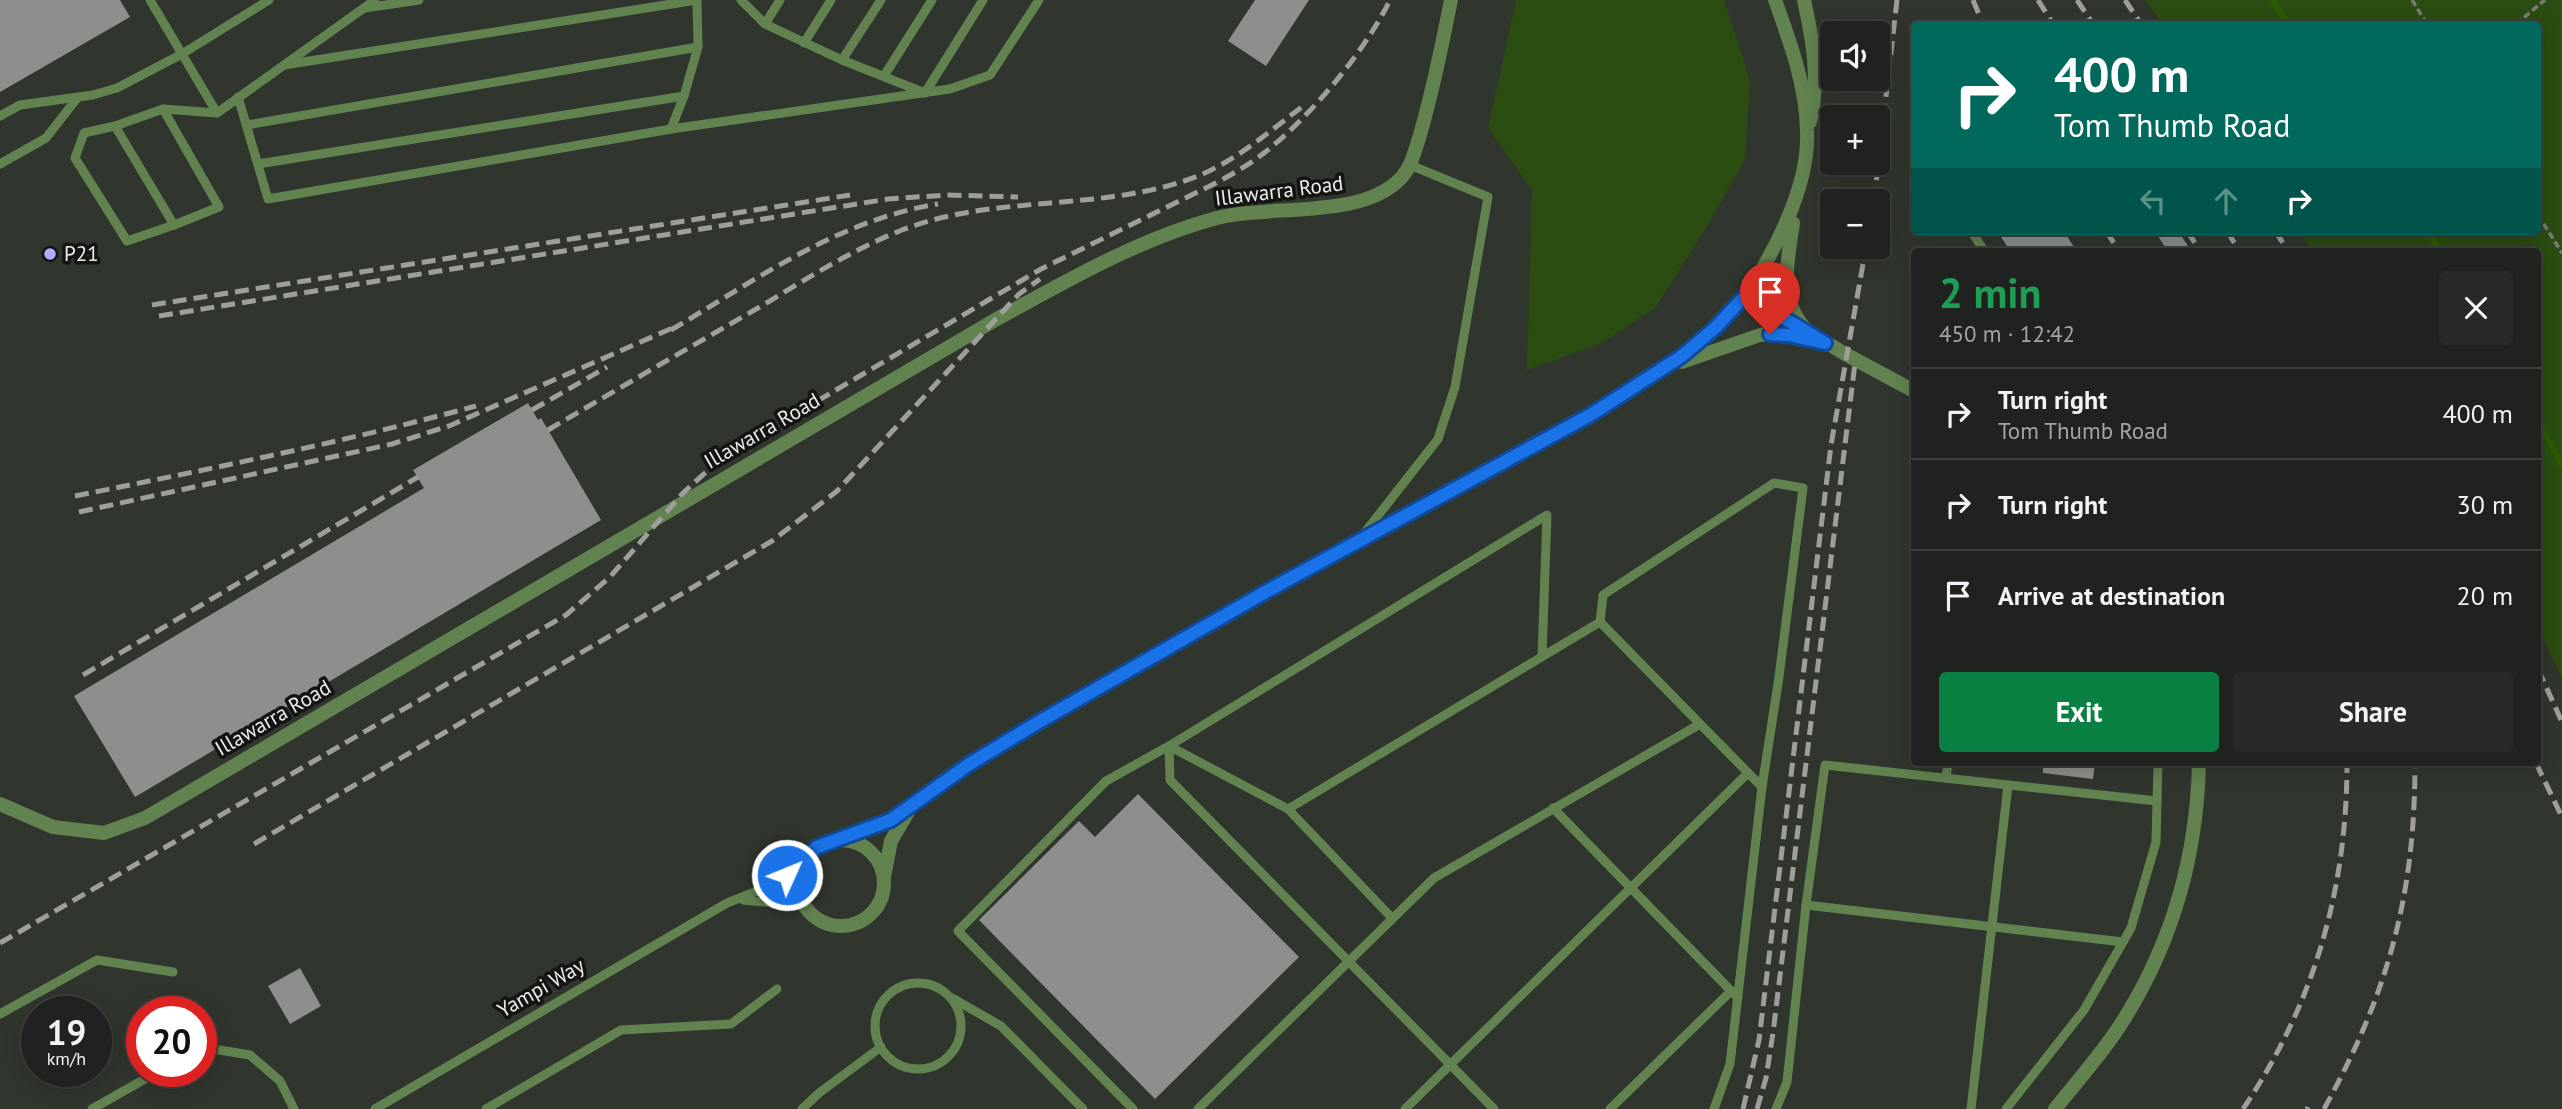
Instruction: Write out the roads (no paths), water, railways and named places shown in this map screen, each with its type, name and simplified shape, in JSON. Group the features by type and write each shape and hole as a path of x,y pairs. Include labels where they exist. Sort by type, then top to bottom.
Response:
{"street":[{"name":"Illawarra Road","path":"0,804 53,827 104,833 145,818 972,333 1116,254 1219,217 1356,202 1388,190 1410,165 1434,88 1451,0"},
{"path":"1775,0 1798,72 1807,130"},
{"path":"1804,0 1816,79 1805,158 1797,190 1788,260 1787,292 1794,314 1810,333"},
{"name":"Yampi Way","path":"810,853 817,847 891,820 939,784 1013,737 1359,541 1592,414 1661,370 1701,341 1746,295 1774,251 1797,190"},
{"path":"1746,295 1825,343 1911,389"},
{"path":"1661,370 1760,335 1779,333 1825,343"},
{"path":"2055,1109 2125,1018 2149,976 2170,929 2193,844 2199,766"},
{"name":"Yampi Way","path":"805,906 815,917 829,924 853,924 862,920 876,906 883,888 891,841 916,802"},
{"path":"834,841 854,842 870,852 881,869 883,888"},
{"path":"805,906 798,888 798,879 810,853"}],"lane":[{"path":"150,0 217,113"},
{"path":"0,117 20,104 93,95 117,88 182,54 270,0"},
{"path":"163,109 219,207 127,242 75,158 84,133 115,126 163,109 217,113 375,0"},
{"path":"363,8 419,0"},
{"path":"284,65 697,0 698,47 671,129"},
{"path":"741,0 765,24 842,61 925,93"},
{"path":"765,24 780,0"},
{"path":"804,43 831,0"},
{"path":"842,61 881,0"},
{"path":"884,76 932,0"},
{"path":"925,93 983,0"},
{"path":"238,97 268,199 671,129 950,89 990,75 1039,0"},
{"path":"247,125 698,47"},
{"path":"258,164 684,96"},
{"path":"0,164 46,138 78,97"},
{"path":"115,126 174,225"},
{"path":"1359,541 1438,439 1455,387 1488,197 1410,165"},
{"path":"1600,622 1603,595 1774,483 1803,488 1734,995 1730,1064 1714,1109"},
{"path":"1133,1109 958,931 1106,781 1169,746 1547,515 1542,656"},
{"path":"1288,808 1600,622"},
{"path":"1600,622 1762,787"},
{"path":"1198,1109 1434,878 1700,724"},
{"path":"1169,746 1288,808 1392,918"},
{"path":"1169,746 1170,780 1494,1109"},
{"path":"1776,1109 1787,1082 1805,905 1825,765 2157,801"},
{"path":"1946,778 1948,766"},
{"path":"2006,1109 2084,1010 2131,928 2156,842 2158,766"},
{"path":"1405,1109 1748,773"},
{"path":"1970,1109 2008,785"},
{"path":"1553,808 1734,995"},
{"name":"Yampi Way","path":"375,1109 727,904 775,884 810,853"},
{"name":"Yampi Way","path":"727,904 754,900 805,906"},
{"path":"1805,905 2123,942"},
{"path":"0,1014 97,960 173,972"},
{"path":"951,998 959,1010 962,1024 954,1051 931,1068 902,1066 890,1058 876,1035 878,1010 884,999 894,990 905,985 930,984 1001,1026 1083,1109"},
{"path":"486,1109 621,1030 731,1024 777,989"},
{"path":"1610,1109 1734,995"},
{"path":"802,1109 818,1093 881,1047"},
{"path":"217,1050 250,1055 280,1081 294,1109"},
{"path":"92,1109 131,1087"}],"waterway":[{"path":"2272,0 2287,21"},
{"path":"2430,235 2438,248"},
{"path":"2541,427 2562,465"}],"railway":[{"path":"0,943 566,615 610,577 683,493 705,473 753,439 1041,269 1218,182 1253,161 1282,138 1317,103 1366,41 1390,0"},
{"path":"1875,189 1897,0"},
{"path":"1973,0 1982,21"},
{"path":"2038,0 2051,21"},
{"path":"2077,0 2091,21"},
{"path":"2125,0 2139,21"},
{"path":"548,430 828,266 883,238 938,219 975,211 1125,195 1198,176 1226,162 1303,106"},
{"path":"152,305 850,195"},
{"path":"159,316 888,199 947,195 1018,197"},
{"path":"671,330 766,272 832,238 866,223 938,204"},
{"path":"2109,235 2117,248"},
{"path":"2190,235 2198,248"},
{"path":"2229,235 2238,248"},
{"path":"2278,235 2286,248"},
{"path":"1743,1109 1759,1040 1831,445 1864,259"},
{"path":"254,844 772,541 837,491 1019,294 1040,279"},
{"path":"79,512 392,444 449,426 677,326"},
{"path":"1757,1109 1766,1078 1773,1033 1855,363"},
{"path":"532,410 607,367"},
{"path":"75,496 327,443 476,406"},
{"path":"83,675 418,477"},
{"path":"2541,676 2562,722"},
{"path":"2243,1109 2289,1028 2322,944 2341,856 2347,766"},
{"path":"2324,1109 2365,1025 2394,942 2410,857 2415,766"},
{"path":"2537,766 2562,817"}],"place":[{"name":"P21","path":"50,254"}]}
